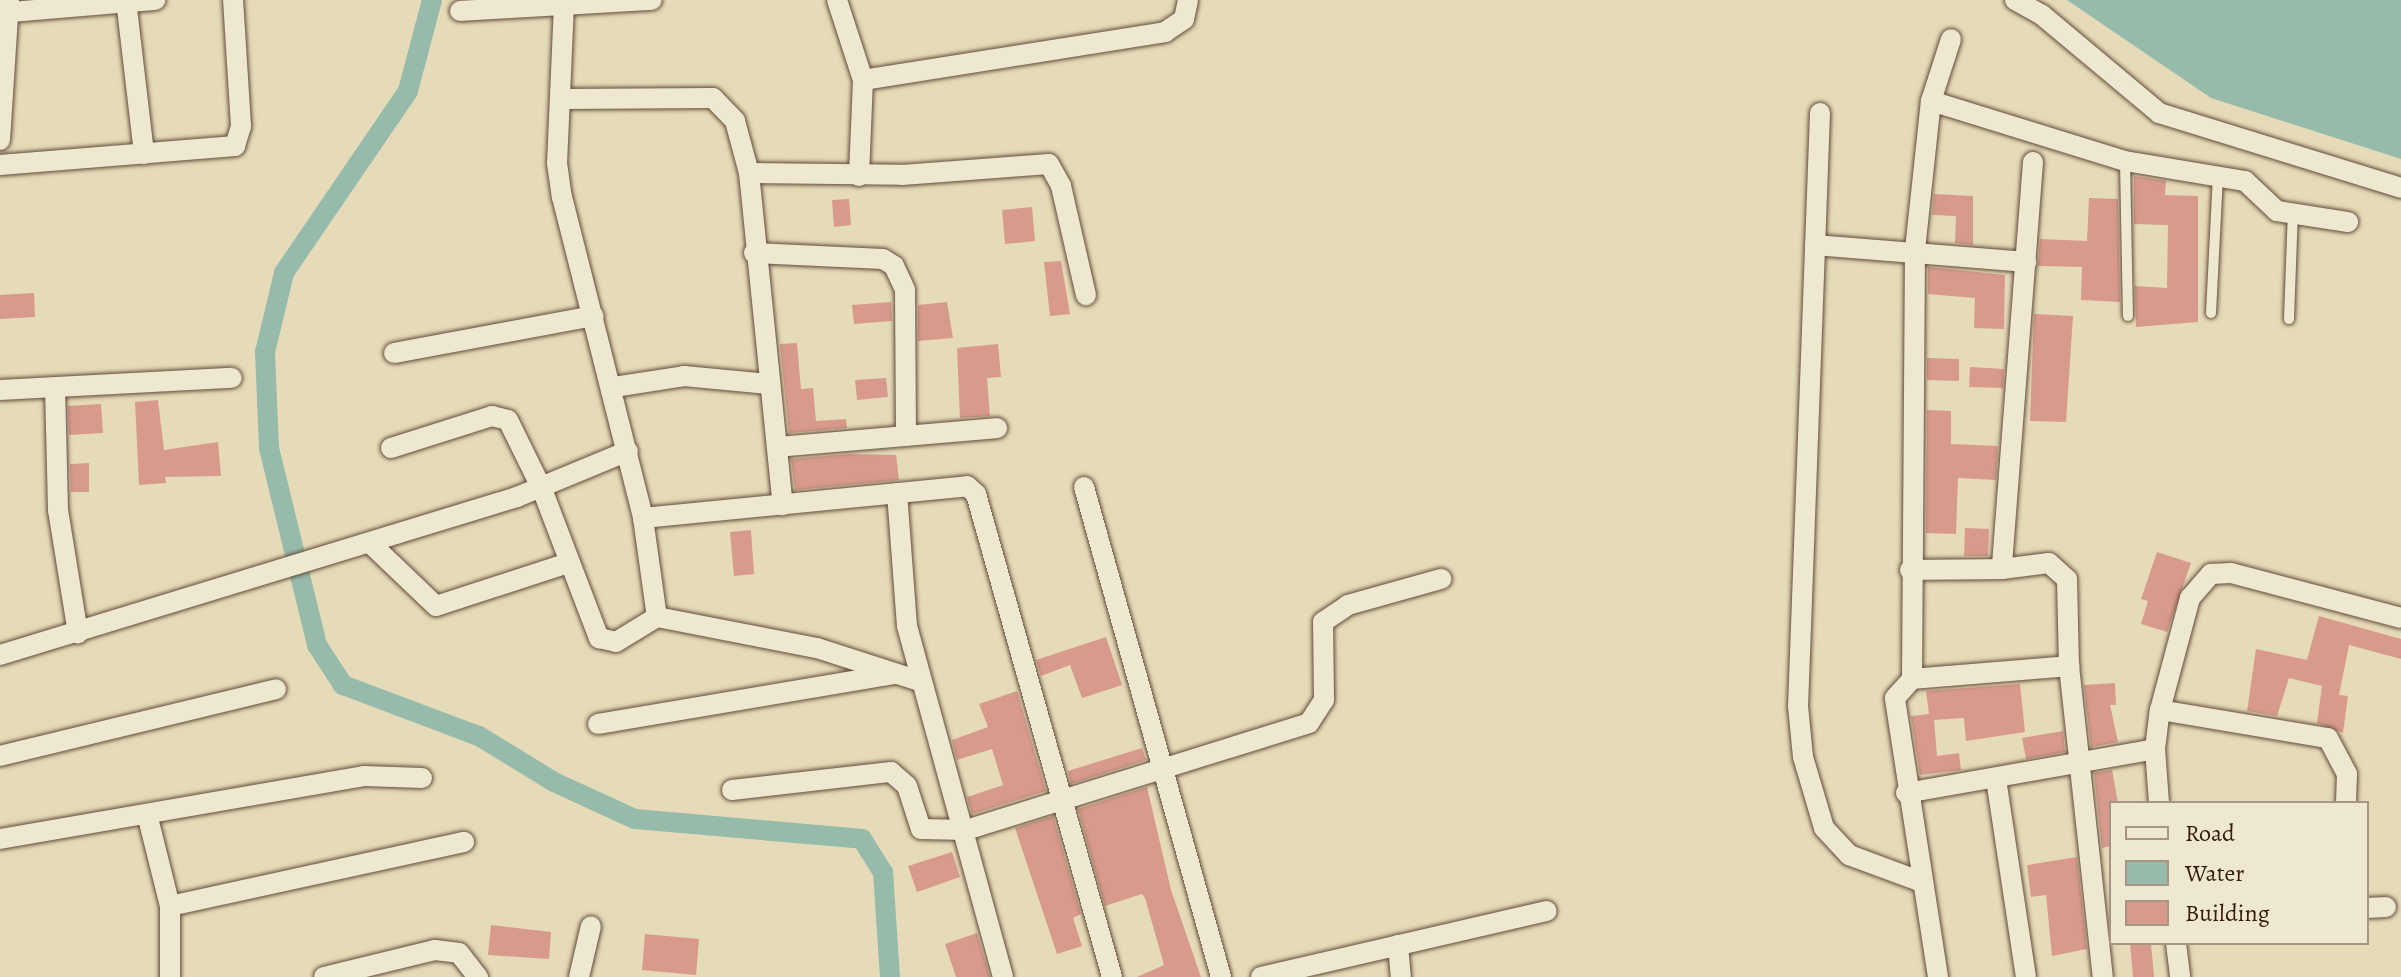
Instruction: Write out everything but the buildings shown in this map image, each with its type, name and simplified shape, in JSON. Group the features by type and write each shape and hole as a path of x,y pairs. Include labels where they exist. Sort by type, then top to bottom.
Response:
{"street":[{"path":"0,140 6,9 155,0"},
{"path":"0,165 235,146 241,126 233,0"},
{"path":"460,11 652,0"},
{"path":"837,0 863,80 859,176"},
{"path":"863,80 1165,32 1184,19 1188,0"},
{"path":"2015,0 2042,15 2159,113 2401,188"},
{"path":"126,1 144,154"},
{"path":"564,4 562,197 614,387 643,518 657,617"},
{"path":"1938,977 1906,793 1895,698 1912,679 1910,570 1915,250 1931,101 1951,39"},
{"path":"562,99 713,98 735,121 749,173 754,253 783,505"},
{"path":"1931,101 2125,161 2253,184 2277,211 2348,222"},
{"path":"1820,113 1798,706 1803,757 1824,828 1849,855 1922,882"},
{"path":"2002,569 2033,162"},
{"path":"749,173 859,176 1049,164 1061,186 1086,295"},
{"path":"1815,245 1915,250 2026,262"},
{"path":"754,253 883,259 894,266 905,290 906,436"},
{"path":"394,353 594,316"},
{"path":"614,387 684,376 769,384"},
{"path":"0,390 232,378"},
{"path":"55,387 58,510 78,633"},
{"path":"391,448 501,416 513,427 542,489 592,628 608,644 657,617 817,648 922,682"},
{"path":"777,447 997,428"},
{"path":"0,655 542,489 628,451"},
{"path":"643,518 967,486 976,494 1112,977"},
{"path":"1084,487 1221,977"},
{"path":"897,493 903,598 922,682 966,830 1003,977"},
{"path":"370,543 436,606 568,563"},
{"path":"1910,570 2002,569 2049,563 2064,570 2069,666 2103,977"},
{"path":"2159,801 2155,749 2160,710 2190,598 2211,574 2231,573 2401,618"},
{"path":"732,790 891,772 907,786 921,829 966,830 1309,723 1324,700 1323,622 1348,605 1441,579"},
{"path":"1912,679 2069,666"},
{"path":"598,724 897,674"},
{"path":"0,756 276,689"},
{"path":"2160,710 2328,738 2347,774 2346,801"},
{"path":"1906,793 2079,766 2155,749"},
{"path":"0,839 364,776 422,778"},
{"path":"1996,779 2026,977"},
{"path":"147,814 170,906 170,977"},
{"path":"170,906 464,842"},
{"path":"1261,977 1308,971 1398,945 1546,911"},
{"path":"579,977 591,926"},
{"path":"1398,945 1401,977"},
{"path":"2176,945 2180,977"},
{"path":"324,977 435,950 459,953 478,977"}],"lane":[{"path":"2125,161 2128,316"},
{"path":"2211,313 2218,177"},
{"path":"2289,319 2293,212"}],"water":[{"path":"2067,0 2401,0 2401,159 2211,98"}],"waterway":[{"path":"432,0 408,91 284,273 265,352 269,448 317,645 343,685 479,736 554,782 635,819 862,839 883,872 890,977"}]}
